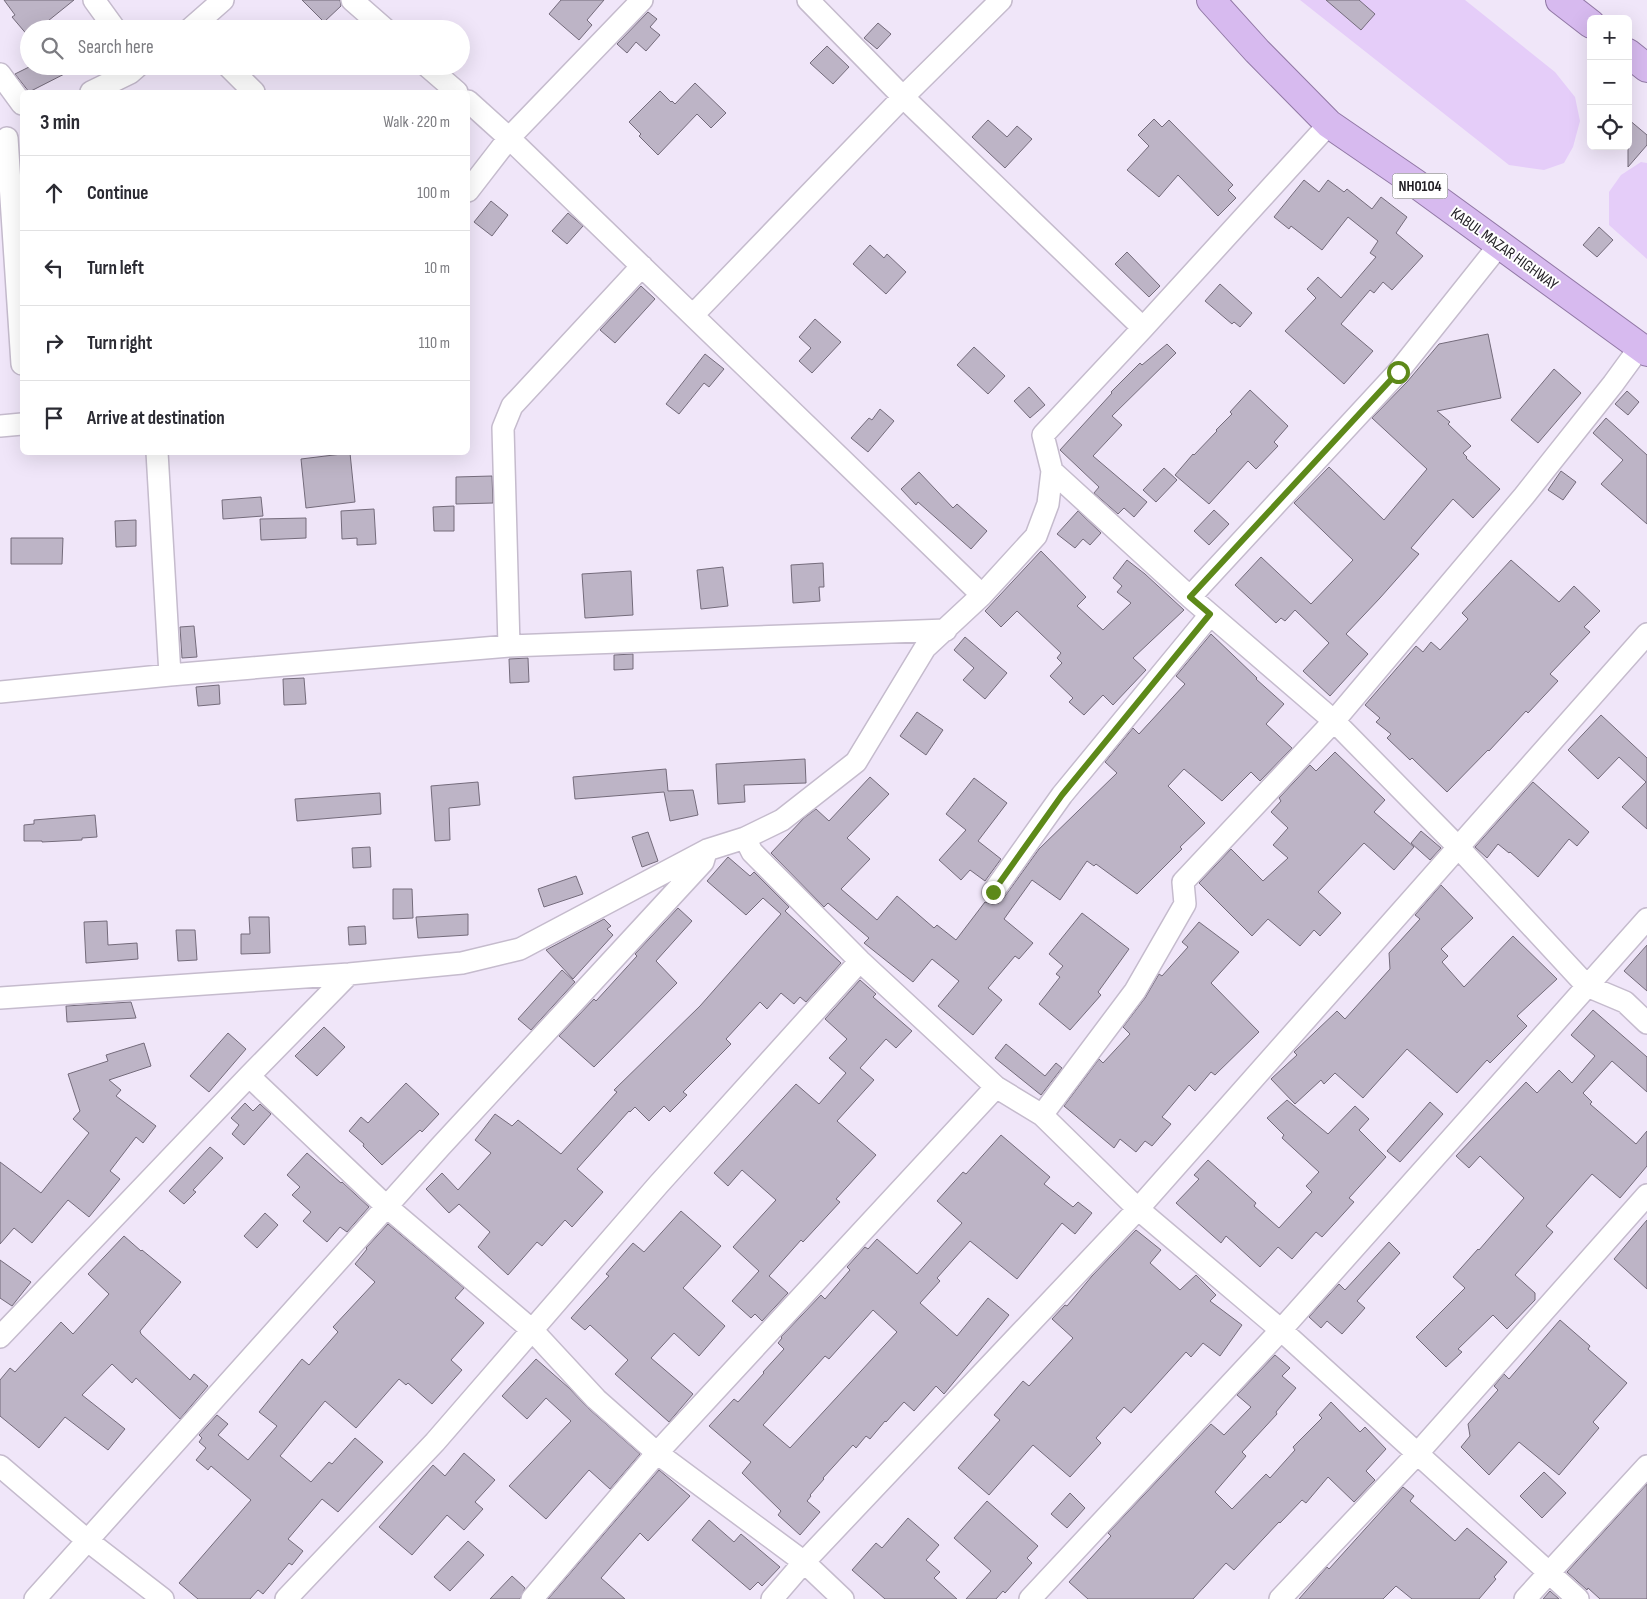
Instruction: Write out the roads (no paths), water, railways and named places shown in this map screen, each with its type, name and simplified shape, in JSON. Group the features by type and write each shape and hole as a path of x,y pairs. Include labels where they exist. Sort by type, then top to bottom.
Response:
{"highway":[{"name":"KABUL MAZAR HIGHWAY","path":"1211,0 1257,51 1329,124 1415,183 1644,349"},
{"path":"1565,2 1587,21"},
{"path":"1632,56 1647,68"}],"street":[{"path":"94,0 108,20"},
{"path":"200,20 223,0"},
{"path":"352,0 374,20"},
{"path":"470,189 510,138 642,0"},
{"path":"808,0 903,98 1143,328"},
{"path":"693,315 903,98 1001,0"},
{"path":"0,74 20,101"},
{"path":"237,75 252,90"},
{"path":"437,75 455,90"},
{"path":"97,90 133,77"},
{"path":"470,103 510,138 982,595"},
{"path":"0,998 348,974 462,963 520,949 707,850 745,838 782,820 856,762 925,648 982,595 1036,536 1048,504 1052,470 1043,434 1143,328 1329,124"},
{"path":"10,136 20,326"},
{"path":"1190,597 1398,372 1500,244"},
{"path":"509,646 503,428 512,406 642,266"},
{"path":"1042,1115 1135,991 1185,904 1183,882 1334,721 1524,496 1613,384 1644,349"},
{"path":"0,426 20,424"},
{"path":"157,455 170,675"},
{"path":"1052,470 1190,597 1334,721 1459,848 1587,986 1625,1002 1647,1023"},
{"path":"993,892 1062,795 1210,614"},
{"path":"0,692 170,675 509,646 946,630"},
{"path":"772,1599 804,1562 1138,1209 1647,634"},
{"path":"745,838 752,852 860,961 996,1087 1042,1115 1138,1209 1281,1330 1578,1599"},
{"path":"35,1599 386,1206 703,862 707,850"},
{"path":"1030,1599 1281,1330 1647,919"},
{"path":"286,1599 435,1442 658,1186 860,961"},
{"path":"0,1337 348,974"},
{"path":"249,1076 386,1206 532,1330 596,1399 657,1453 804,1562 843,1599"},
{"path":"532,1599 657,1453 996,1087"},
{"path":"1280,1599 1417,1454 1647,1195"},
{"path":"0,1466 88,1541 162,1599"},
{"path":"1525,1599 1647,1466"}]}
